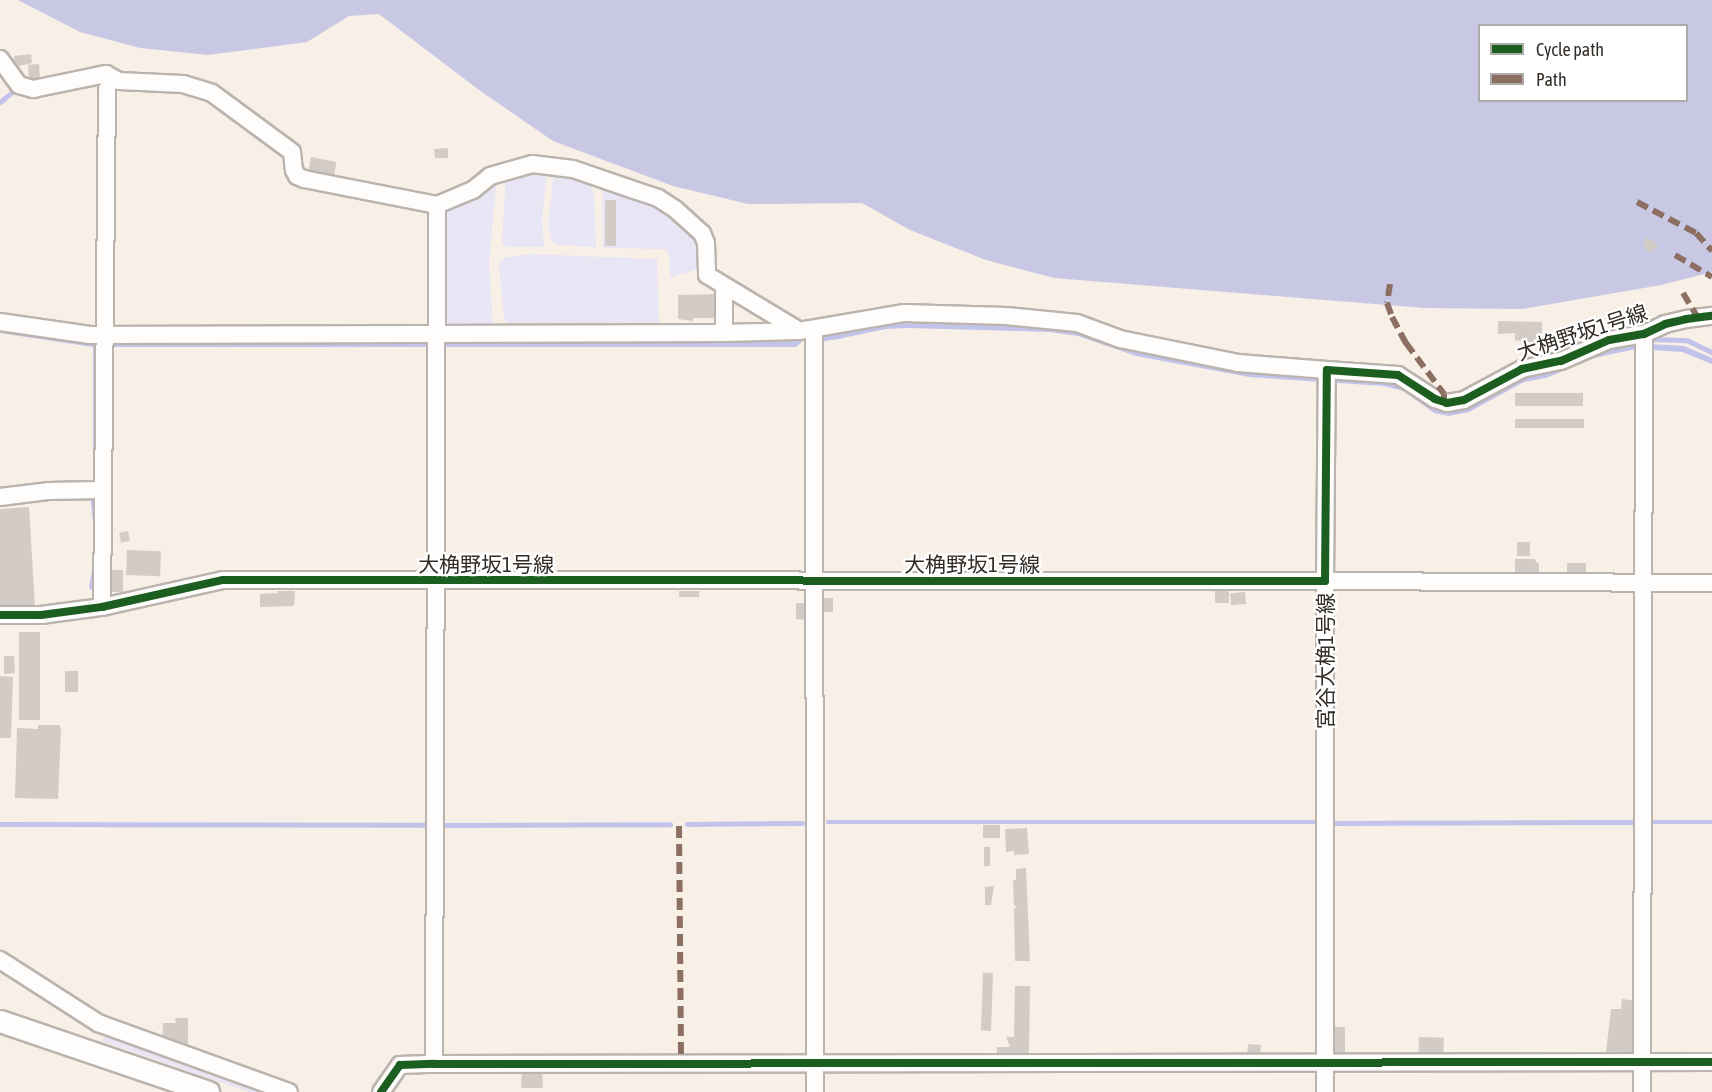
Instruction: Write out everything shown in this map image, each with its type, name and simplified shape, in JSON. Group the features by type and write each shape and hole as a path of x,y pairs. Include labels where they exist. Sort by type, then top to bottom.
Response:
{"main road":[{"path":"0,1021 208,1092"}],"street":[{"path":"0,59 19,85 33,89 106,74 119,81 183,84 212,93 292,152 297,176 437,205 473,190 490,176 511,168 532,164 573,169 658,198 690,220 702,233 706,243 706,275 724,287 807,330"},
{"path":"102,607 102,359 106,334 107,88"},
{"path":"434,1064 437,205"},
{"path":"724,287 724,333"},
{"path":"0,322 90,335 724,333 807,330 903,313 1050,319 1077,324 1130,341 1238,363 1327,370 1325,581"},
{"name":"大桷野坂1号線","path":"1327,370 1398,375 1435,399 1447,403 1464,400 1522,369 1561,361 1609,340 1644,334 1665,324 1712,316"},
{"path":"807,330 815,582 815,1092"},
{"path":"1642,1092 1644,334"},
{"path":"0,496 48,491 101,490"},
{"name":"大桷野坂1号線","path":"0,615 41,615 102,607 223,580 434,582 1325,581"},
{"name":"宮谷大桷1号線","path":"1325,1092 1325,581 1712,583"},
{"path":"0,960 98,1023 289,1092"},
{"path":"381,1092 400,1065 434,1064 816,1062 1642,1064 1712,1062"}],"shaded area":[{"path":"18,0 1712,0 1712,272 1661,285 1522,309 1424,308 1054,278 986,260 910,230 862,203 748,204 673,186 553,141 479,90 379,14 349,16 307,42 208,55 140,48 80,32"},
{"path":"547,170 542,220 544,247 507,247 502,242 506,175"},
{"path":"554,170 586,178 591,186 594,196 596,247 557,245 552,242 548,226"},
{"path":"497,177 489,263 493,326 444,330 442,208"},
{"path":"602,184 653,201 698,235 701,268 670,278 670,256 665,249 603,248"},
{"path":"529,254 657,259 659,329 508,326 504,318 499,264 504,258"},
{"path":"887,323 1049,326 1078,331 1138,351 1251,372 1384,381 1406,386 1448,411 1466,407 1523,376 1554,371 1606,349 1650,344 1684,346 1712,358 1712,364 1682,352 1637,349 1595,358 1546,378 1524,382 1469,412 1449,416 1434,413 1404,391 1384,386 1249,377 1136,356 1078,336 1050,332 907,328 886,329 833,340 832,335"},
{"path":"0,329 116,341 785,342 801,340 802,342 796,347 108,347 96,486 93,487 93,347 0,333"},
{"path":"107,1035 277,1092 249,1092 102,1041"}],"building":[{"path":"31,54 32,63 15,67 14,56"},
{"path":"39,64 40,80 29,81 28,65"},
{"path":"448,148 448,158 435,158 434,149"},
{"path":"311,157 337,162 333,179 308,174"},
{"path":"605,200 616,200 616,246 605,246"},
{"path":"1647,237 1650,241 1652,239 1658,247 1649,253 1643,244"},
{"path":"718,294 718,318 693,318 693,321 678,319 678,295"},
{"path":"1498,321 1542,322 1542,344 1515,340 1515,333 1498,334"},
{"path":"1573,329 1573,338 1563,339 1563,330"},
{"path":"1515,393 1583,393 1583,406 1515,406"},
{"path":"1515,419 1584,419 1584,428 1515,428"},
{"path":"29,507 35,607 0,608 0,509"},
{"path":"128,531 130,541 121,543 119,533"},
{"path":"1517,542 1530,542 1530,556 1517,556"},
{"path":"127,550 161,551 160,576 126,575"},
{"path":"1515,559 1535,559 1539,563 1539,575 1515,574"},
{"path":"1567,563 1586,563 1586,573 1567,573"},
{"path":"109,570 123,570 123,592 109,592"},
{"path":"277,591 295,591 294,606 260,607 260,594 278,593"},
{"path":"679,591 699,591 699,597 679,597"},
{"path":"1215,591 1229,591 1229,603 1215,603"},
{"path":"1245,592 1246,604 1231,605 1230,593"},
{"path":"824,598 833,598 833,612 824,612"},
{"path":"796,603 807,603 806,620 796,619"},
{"path":"19,632 40,632 40,720 19,720"},
{"path":"4,656 14,656 15,673 4,674"},
{"path":"65,671 78,671 78,692 65,692"},
{"path":"0,676 13,677 11,738 0,738"},
{"path":"38,725 60,725 58,799 15,798 17,728 38,729"},
{"path":"983,825 1000,825 1000,838 983,838"},
{"path":"1027,828 1029,854 1014,855 1014,851 1006,852 1005,829"},
{"path":"984,847 990,847 990,866 984,866"},
{"path":"1026,868 1030,961 1015,961 1014,908 1017,908 1014,905 1013,880 1016,880 1016,869"},
{"path":"994,886 991,905 985,905 985,887"},
{"path":"983,973 993,973 991,1031 981,1031"},
{"path":"1015,986 1030,986 1029,1053 997,1053 997,1047 1010,1047 1006,1037 1014,1037"},
{"path":"1622,999 1637,1001 1634,1041 1636,1042 1636,1053 1606,1052 1611,1009 1621,1009"},
{"path":"175,1018 188,1018 188,1044 162,1043 163,1023 176,1023"},
{"path":"1331,1027 1345,1027 1345,1054 1331,1054"},
{"path":"1419,1037 1444,1038 1443,1055 1418,1054"},
{"path":"1248,1044 1261,1045 1260,1055 1247,1054"},
{"path":"542,1069 543,1088 521,1088 522,1070"}],"waterway":[{"path":"0,102 11,93"},
{"path":"817,339 839,336"},
{"path":"1652,339 1687,340 1712,352"},
{"path":"93,496 95,517"},
{"path":"91,587 95,565"},
{"path":"172,583 187,580"},
{"path":"828,822 1316,822"},
{"path":"1333,823 1637,822"},
{"path":"1649,822 1712,822"},
{"path":"687,824 802,823"},
{"path":"0,824 427,825"},
{"path":"440,825 670,824"}],"marked path":[{"path":"1637,202 1696,233 1712,251"},
{"path":"1675,255 1712,277"},
{"path":"1390,284 1387,303 1392,317 1406,343 1444,394 1444,402"},
{"path":"1683,293 1698,318"},
{"path":"679,826 681,1063"}],"cycle path":[{"path":"0,615 41,615 102,607 223,580 1325,581 1327,370 1398,375 1435,399 1447,403 1464,400 1522,369 1561,361 1609,340 1644,334 1665,324 1686,319 1712,316"},
{"path":"381,1092 400,1065 434,1064 1712,1062"}]}
